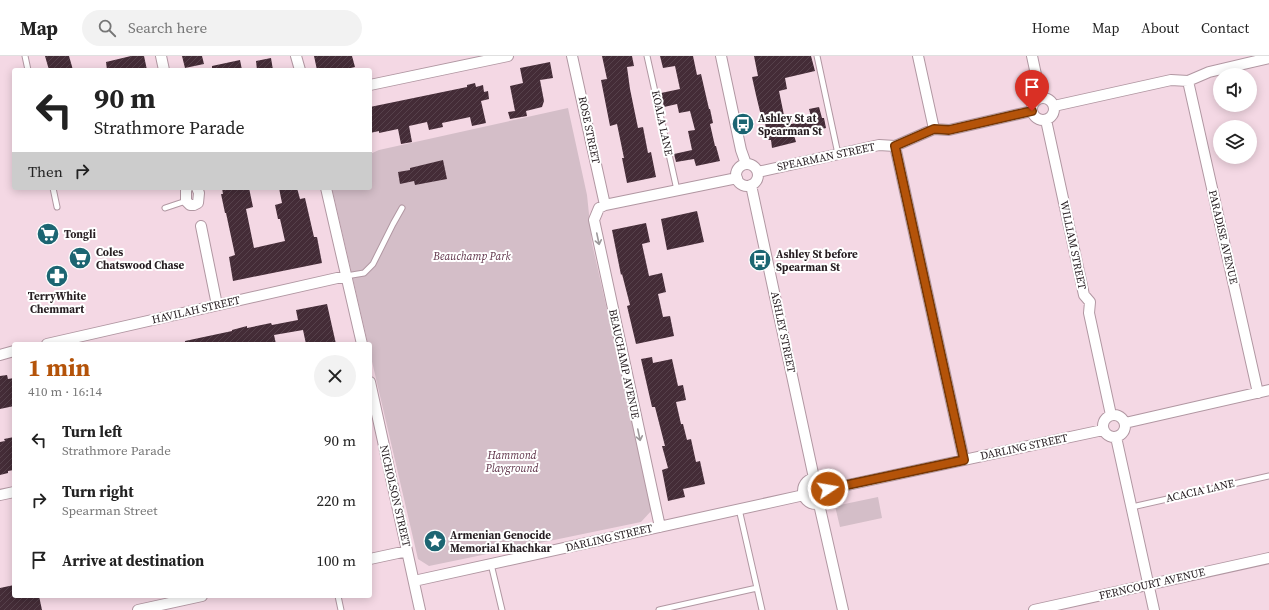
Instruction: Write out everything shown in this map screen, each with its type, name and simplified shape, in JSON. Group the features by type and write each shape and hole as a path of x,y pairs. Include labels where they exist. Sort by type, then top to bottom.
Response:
{"street":[{"path":"161,56 164,68"},
{"path":"296,56 299,68"},
{"path":"372,85 508,56"},
{"name":"ROSE STREET","path":"572,56 605,205"},
{"path":"721,56 741,150 746,164"},
{"path":"918,56 934,129"},
{"path":"1032,56 1041,98"},
{"path":"1054,106 1171,80 1188,81 1209,72 1269,58"},
{"name":"PARADISE AVENUE","path":"1188,81 1258,393"},
{"path":"1041,98 1048,98 1054,106 1053,115 1046,120 1037,118 1032,111 1034,103 1041,98"},
{"name":"SPEARMAN STREET","path":"758,172 880,145 895,146 934,129 949,130 1032,111"},
{"name":"WILLIAM STREET","path":"1046,120 1084,296 1090,302 1089,313 1111,415"},
{"path":"895,146 964,460"},
{"path":"746,164 754,166 758,172 757,179 751,185 743,184 737,178 738,169 746,164"},
{"path":"605,205 737,178"},
{"name":"ASHLEY STREET","path":"751,185 814,478"},
{"path":"186,190 186,201 190,205 194,205 198,202 198,190"},
{"path":"326,190 362,342"},
{"name":"BEAUCHAMP AVENUE","path":"605,205 599,208 596,214 594,220 595,227 660,527"},
{"path":"201,226 217,305"},
{"name":"HAVILAH STREET","path":"56,342 346,276"},
{"path":"0,355 12,352"},
{"path":"1125,423 1269,390"},
{"name":"NICHOLSON STREET","path":"372,402 373,412 420,610"},
{"path":"1111,415 1118,415 1125,423 1122,434 1116,437 1108,436 1103,430 1103,420 1111,415"},
{"name":"DARLING STREET","path":"828,489 1103,430"},
{"path":"1116,437 1154,610"},
{"path":"814,478 823,481 829,493 826,500 819,504 812,503 805,498 804,495 805,484 814,478"},
{"path":"0,495 12,492"},
{"name":"DARLING STREET","path":"414,581 804,495"},
{"path":"819,504 843,610"},
{"path":"372,559 407,551"},
{"name":"FERNCOURT AVENUE","path":"1034,610 1269,558"},
{"path":"138,610 193,598"}],"lane":[{"path":"25,56 28,68"},
{"name":"KOALA LANE","path":"647,56 677,190"},
{"path":"817,56 838,154"},
{"path":"53,190 57,207"},
{"path":"165,208 186,201"},
{"path":"346,276 364,273 373,264 402,208"},
{"name":"ACACIA LANE","path":"1132,507 1269,476"},
{"path":"740,509 762,610"},
{"path":"491,564 502,610"},
{"path":"659,610 757,588"},
{"path":"338,598 341,610"}],"green space":[{"name":"Beauchamp Park","path":"568,108 587,195 592,243 652,510 641,522 429,566 418,559 372,362 372,342 368,342 332,190 372,190 372,153 379,150"},
{"path":"878,497 882,518 840,527 835,506"}],"building":[{"path":"45,56 69,56 72,68 48,68"},
{"path":"131,56 144,56 147,68 107,68 106,62"},
{"path":"182,56 202,56 204,64 185,68"},
{"path":"314,56 352,56 355,67 351,68 317,68"},
{"path":"602,56 632,56 634,66 627,67 630,89 638,128 643,127 648,153 651,152 656,177 627,183 622,158 624,158 617,124 610,126 601,80 607,79"},
{"path":"660,56 693,56 697,75 701,74 710,109 713,123 710,124 720,161 696,166 694,159 676,162 674,154 692,150 688,131 695,130 690,111 679,113 677,104 664,107 661,93 680,89 675,66 663,68"},
{"path":"754,56 811,56 815,71 785,78 787,89 779,91 786,125 812,120 809,109 819,107 822,118 824,118 826,128 818,130 817,127 793,132 796,142 772,148 771,140 768,140 765,123 763,124 752,77 758,76"},
{"path":"271,58 273,68 257,68 256,61"},
{"path":"240,60 242,68 212,68 212,66"},
{"path":"550,62 553,78 540,80 544,101 542,107 526,111 527,116 510,119 508,112 515,111 510,86 523,83 520,68"},
{"path":"475,83 476,87 483,85 484,92 488,91 489,99 481,101 486,123 472,126 470,117 442,123 443,127 429,130 427,122 409,126 412,142 401,144 398,129 379,133 379,131 372,133 372,107 467,87 467,85"},
{"path":"443,160 447,179 415,185 414,181 400,184 398,172"},
{"path":"222,190 249,190 253,207 246,209 254,248 285,241 275,205 282,203 279,190 298,190 300,199 305,198 314,237 317,237 322,263 233,281 229,257 235,255 221,194 223,194"},
{"path":"697,211 704,242 667,250 661,219"},
{"path":"646,223 650,242 642,244 649,276 662,273 666,292 658,294 663,317 670,316 674,336 636,344 627,306 630,305 622,274 621,275 612,230"},
{"path":"327,304 336,342 306,342 303,330 274,335 276,342 185,342 247,326 247,328 271,323 272,325 298,320 296,310"},
{"path":"652,357 653,363 672,359 678,386 683,385 686,400 676,402 681,424 683,424 687,440 691,439 696,462 700,461 705,484 683,489 685,497 668,501 662,470 668,468 662,446 665,446 655,407 652,407 641,359"},
{"path":"7,375 8,379 12,378 12,406 0,409 0,376"},
{"path":"12,437 12,470 0,475 0,442 5,441 4,439"},
{"path":"12,585 12,598 39,598 42,610 0,610 0,588"}],"place":[{"name":"Ashley St at Spearman St","path":"743,124"},
{"name":"Tongli","path":"48,234"},
{"name":"Coles Chatswood Chase","path":"80,258"},
{"name":"Ashley St before Spearman St","path":"760,260"},
{"name":"TerryWhite Chemmart","path":"57,276"},
{"name":"Armenian Genocide Memorial Khachkar","path":"435,541"}],"route":[{"path":"828,489 964,460 895,146 934,129 949,130 1032,111"}],"park label":[{"name":"Hammond Playground","path":"512,461"}]}
